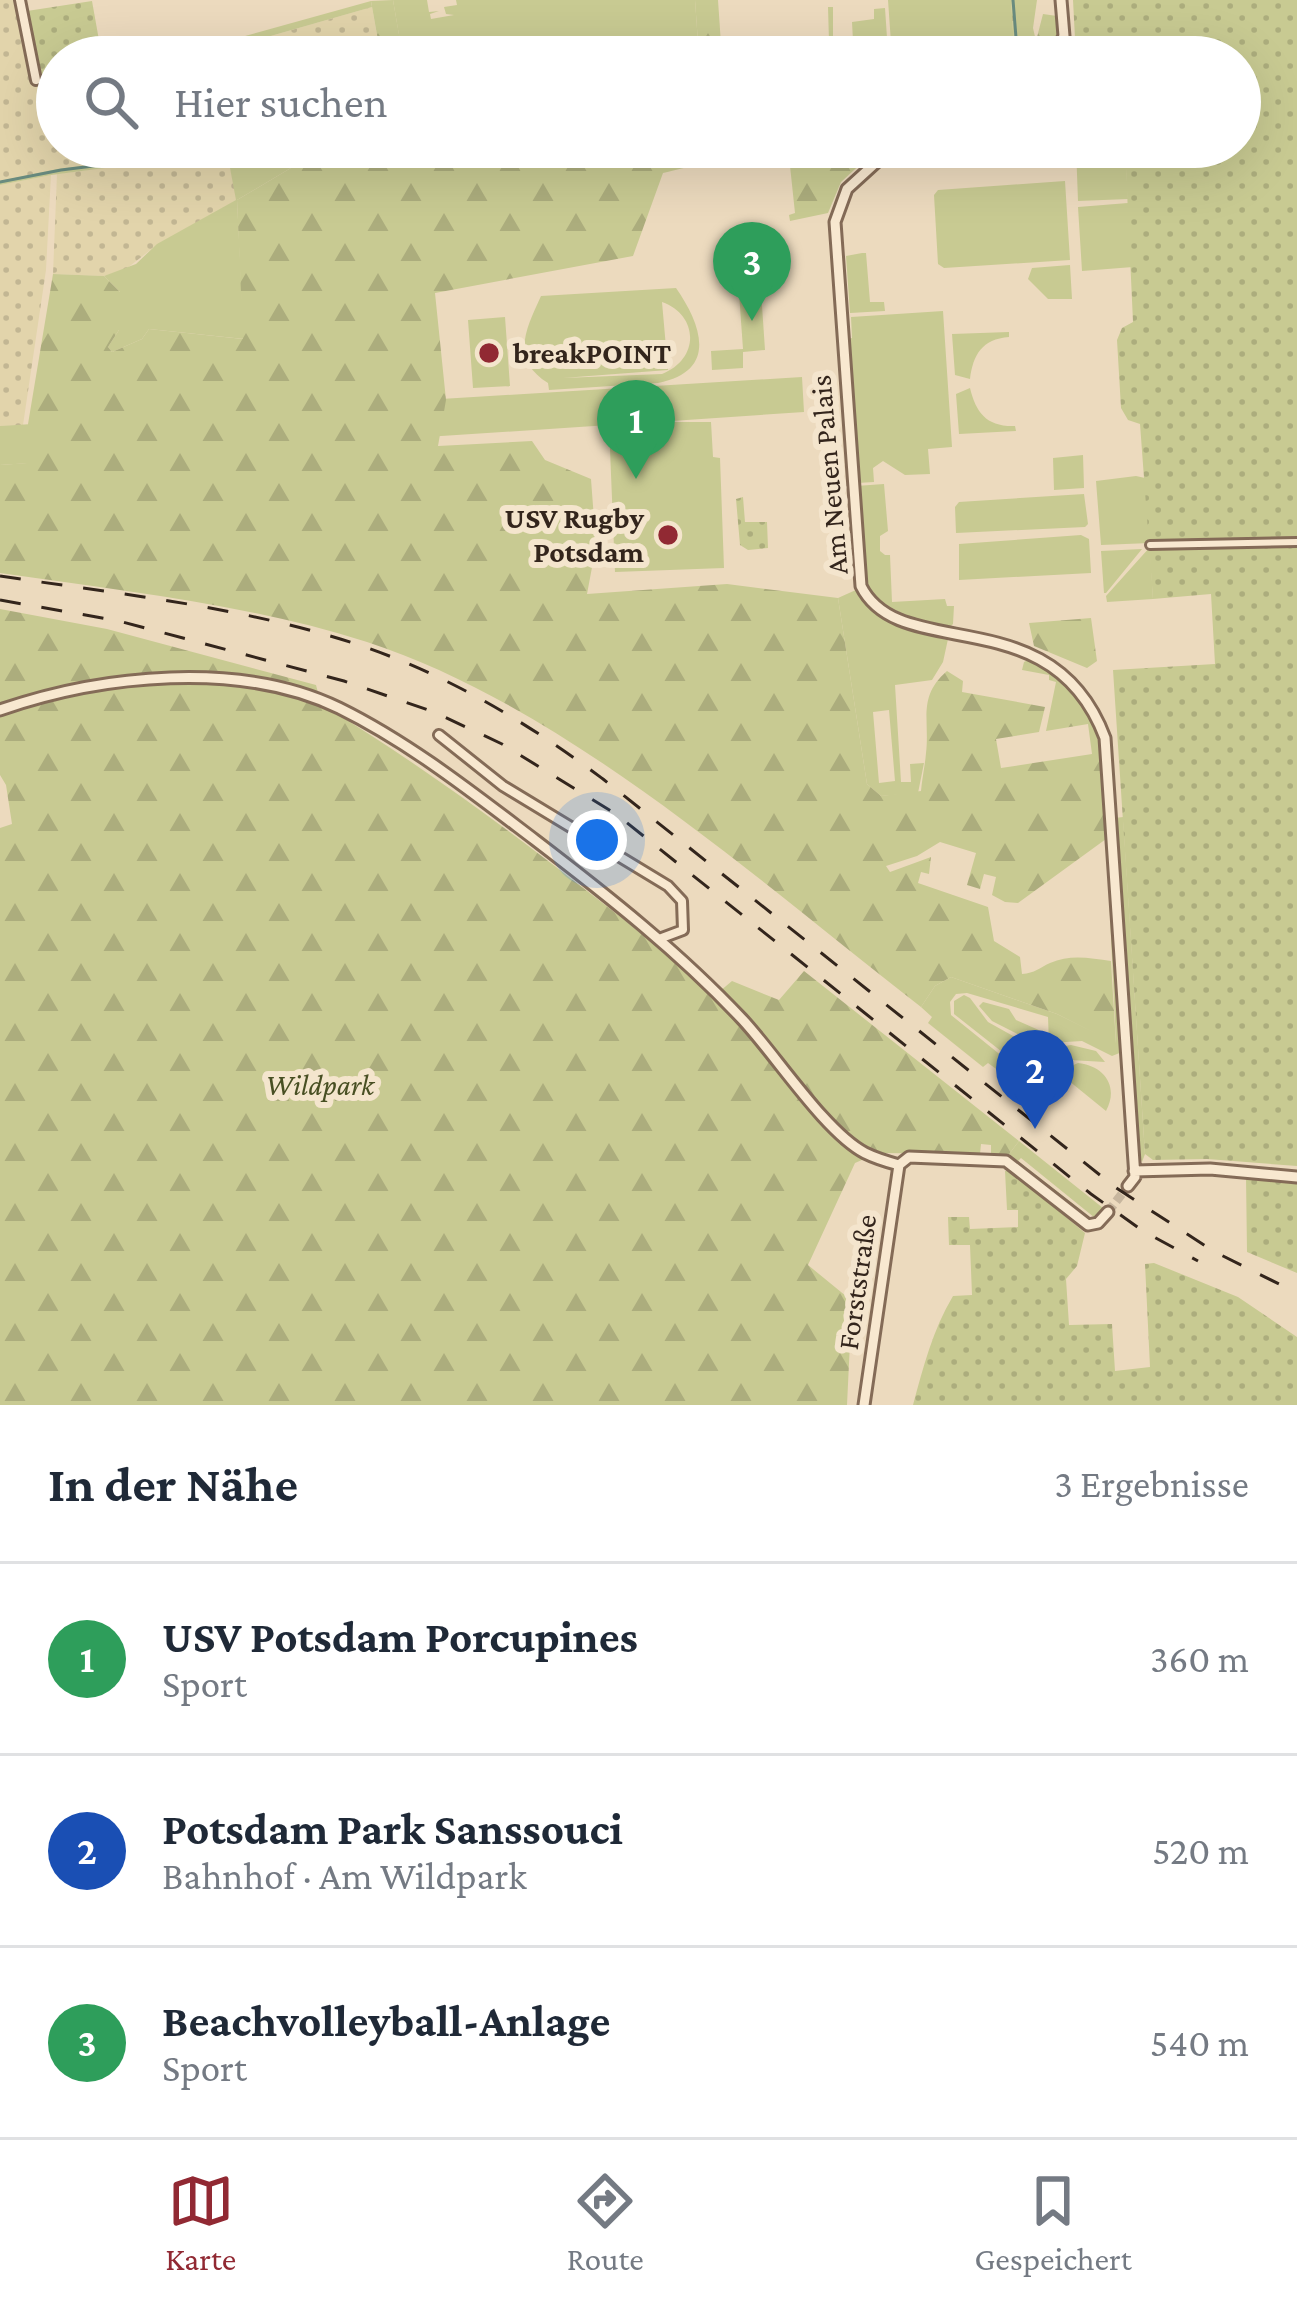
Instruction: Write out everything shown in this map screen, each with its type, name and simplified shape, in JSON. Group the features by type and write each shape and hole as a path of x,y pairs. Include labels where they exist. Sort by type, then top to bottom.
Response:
{"street":[{"path":"20,0 36,80"},
{"path":"1061,0 1064,36"},
{"name":"Am Neuen Palais","path":"870,168 848,189 836,222 861,586 873,603 894,617 1012,646 1044,660 1075,682 1097,717 1105,738 1134,1171"},
{"path":"1150,545 1297,542"},
{"path":"0,710 79,688 146,679 222,681 305,695 339,708 441,769 659,939 746,1023 836,1130 865,1153 899,1165 910,1157 923,1156 1006,1161 1088,1225 1099,1223 1108,1212"},
{"path":"439,735 503,786 668,886 682,901 683,930 659,939"},
{"name":"Forststraße","path":"864,1405 899,1165"},
{"path":"1128,1186 1134,1171 1198,1168 1297,1177"}],"shaded area":[{"path":"0,0 24,0 36,67 36,168 65,168 0,181"},
{"path":"372,7 377,36 271,36"},
{"path":"103,168 230,168 237,200 158,244 126,269 104,276 53,274 57,174"},
{"path":"51,175 46,270 23,425 0,426 0,185"}],"green space":[{"path":"393,0 427,0 429,12 439,11 430,14 431,19 454,15 446,14 444,7 457,5 456,0 695,0 698,36 399,36"},
{"path":"393,0 399,36 377,36 371,1"},
{"path":"695,0 718,0 720,36 698,36"},
{"path":"888,0 1011,0 1013,36 891,36"},
{"path":"1011,0 1037,0 1035,36 1013,36"},
{"path":"1073,0 1297,0 1297,1166 1153,1160 1145,1154 1113,670 1215,664 1211,594 1153,599 1140,424 1128,420 1121,408 1117,340 1122,328 1133,322 1126,168 1261,168 1261,36 1075,36"},
{"path":"92,1 98,36 36,36 36,57 27,11"},
{"path":"371,1 372,7 271,36 245,36"},
{"path":"828,7 833,7 833,36 829,36"},
{"path":"885,8 887,36 853,36 852,22 874,19 874,9"},
{"path":"1043,14 1057,16 1057,36 1037,36"},
{"path":"105,168 0,185 0,181 57,169"},
{"path":"230,168 291,168 237,200 244,339 149,329 142,339 112,352 108,347 119,330 120,292 104,276 136,264 157,244 236,200"},
{"path":"291,168 683,168 663,173 633,256 435,293 446,400 438,446 532,441 545,460 591,479 596,546 587,594 727,584 838,598 867,784 881,796 921,791 928,700 947,671 963,681 962,692 1045,707 1039,732 996,739 1001,768 1092,754 1088,724 1046,731 1056,682 1049,675 1022,670 1024,662 1030,659 1056,676 1089,714 1097,736 1106,839 1018,903 992,895 996,877 984,874 980,889 967,885 976,853 940,842 886,866 890,872 931,857 929,874 921,872 918,883 988,907 994,941 1020,957 1022,974 1065,958 1111,961 1116,1044 1057,1014 951,977 935,986 921,1007 657,801 514,709 441,671 367,642 277,618 0,573 0,465 27,463 28,424 53,274 104,276 120,292 134,315 132,325 119,330 108,347 112,352 142,339 149,329 243,339 237,200"},
{"path":"790,168 856,168 841,182 828,213 790,221 789,215 795,213"},
{"path":"1077,168 1126,168 1128,199 1078,201"},
{"path":"1065,181 1070,260 944,268 938,264 934,195 938,190"},
{"path":"1128,203 1133,267 1082,271 1078,207"},
{"path":"866,253 870,302 884,302 885,311 850,313 846,256"},
{"path":"1070,265 1072,299 1048,299 1028,279 1032,268"},
{"path":"676,288 697,331 697,357 677,377 658,383 549,390 525,354 527,332 541,296","holes":["662,302 674,308 690,337 683,358 674,367 662,374 563,378 668,370"]},
{"path":"761,291 765,350 743,352 743,368 712,370 711,351 743,349 739,293"},
{"path":"943,311 952,447 928,449 930,474 905,475 883,461 873,468 874,482 857,483 847,339 852,338 851,317"},
{"name":"breakPOINT","path":"505,317 510,386 473,388 468,320"},
{"path":"1009,332 1009,337 980,350 970,379 955,375 952,334"},
{"path":"802,377 804,412 657,422 711,422 713,457 720,458 724,568 615,572 609,425 0,465 0,426"},
{"path":"970,388 984,417 1015,426 1016,431 959,434 956,394"},
{"path":"1083,455 1084,488 1054,490 1053,458"},
{"path":"1145,478 1150,543 1101,545 1096,481"},
{"path":"884,484 888,531 880,536 880,551 890,555 892,602 945,599 947,606 954,606 949,628 892,608 866,583 856,486"},
{"path":"1084,494 1085,527 956,533 959,502"},
{"path":"743,497 745,522 767,522 768,548 748,550 740,545 736,499"},
{"path":"1081,535 1089,539 1091,573 959,580 959,544"},
{"path":"1150,547 1153,599 1107,602 1106,596"},
{"path":"1142,549 1106,593 1104,593 1101,551"},
{"path":"858,589 882,616 948,639 943,662 932,680 895,685 901,782 911,782 910,764 924,763 918,793 881,796 867,784 838,598","holes":["889,710 895,781 879,783 873,712"]},
{"name":"Wildpark","path":"0,609 107,629 316,685 321,704 515,836 713,997 732,981 779,1000 804,971 1019,1141 1007,1157 991,1155 991,1145 981,1144 980,1154 878,1153 855,1163 808,1265 852,1301 847,1405 0,1405 0,828 12,824 0,775"},
{"path":"1091,618 1097,661 1087,668 1034,646 1029,623"},
{"path":"1123,817 1142,1162 1137,1151 1115,818"},
{"path":"1106,832 1122,1052 1112,1056 1082,1041 1049,1043 1048,1017 967,993 956,994 950,1002 951,1015 1018,1069 1010,1079 988,1063 983,1067 928,1023 932,1017 921,1007 935,986 951,977 1057,1014 1116,1043"},
{"path":"964,995 988,1022 1033,1047 1020,1066 954,1014 954,1001"},
{"path":"983,1002 1009,1009 1016,1020 1041,1031 1038,1040 1033,1042 992,1021 979,1006"},
{"path":"1071,1045 1096,1051 1105,1062 1070,1060 1048,1074 1037,1066 1046,1049"},
{"path":"1078,1063 1096,1068 1107,1079 1111,1094 1106,1111 1058,1072"},
{"path":"1019,1141 1103,1208 1095,1218 1021,1158 1018,1161 1090,1217 1007,1157"},
{"path":"1005,1171 1011,1171 1085,1233 1077,1266 1066,1279 1069,1325 1112,1324 1115,1371 1150,1367 1145,1264 1154,1263 1238,1297 1297,1337 1297,1405 913,1405 946,1309 953,1296 972,1295 970,1245 949,1245 948,1217 969,1217 970,1229 1018,1227 1018,1210 1007,1210"},
{"path":"1246,1177 1297,1184 1297,1273 1247,1252"}],"waterway":[{"path":"1013,0 1016,36"},
{"path":"0,182 77,168"}],"tunnel":[{"path":"1108,1212 1128,1186"}],"railway":[{"path":"0,576 178,602 310,630 387,655 484,701 603,779 1115,1187 1213,1251 1297,1293"},
{"path":"0,600 119,621 344,681 434,712 502,744 616,814 1091,1194 1143,1231 1198,1261"}],"place":[{"name":"Beachvolleyball-Anlage","path":"752,321"},
{"name":"breakPOINT","path":"489,353"},
{"name":"USV Potsdam Porcupines","path":"636,479"},
{"name":"USV Rugby Potsdam","path":"668,535"},
{"name":"Potsdam Park Sanssouci","path":"1035,1129"}]}
